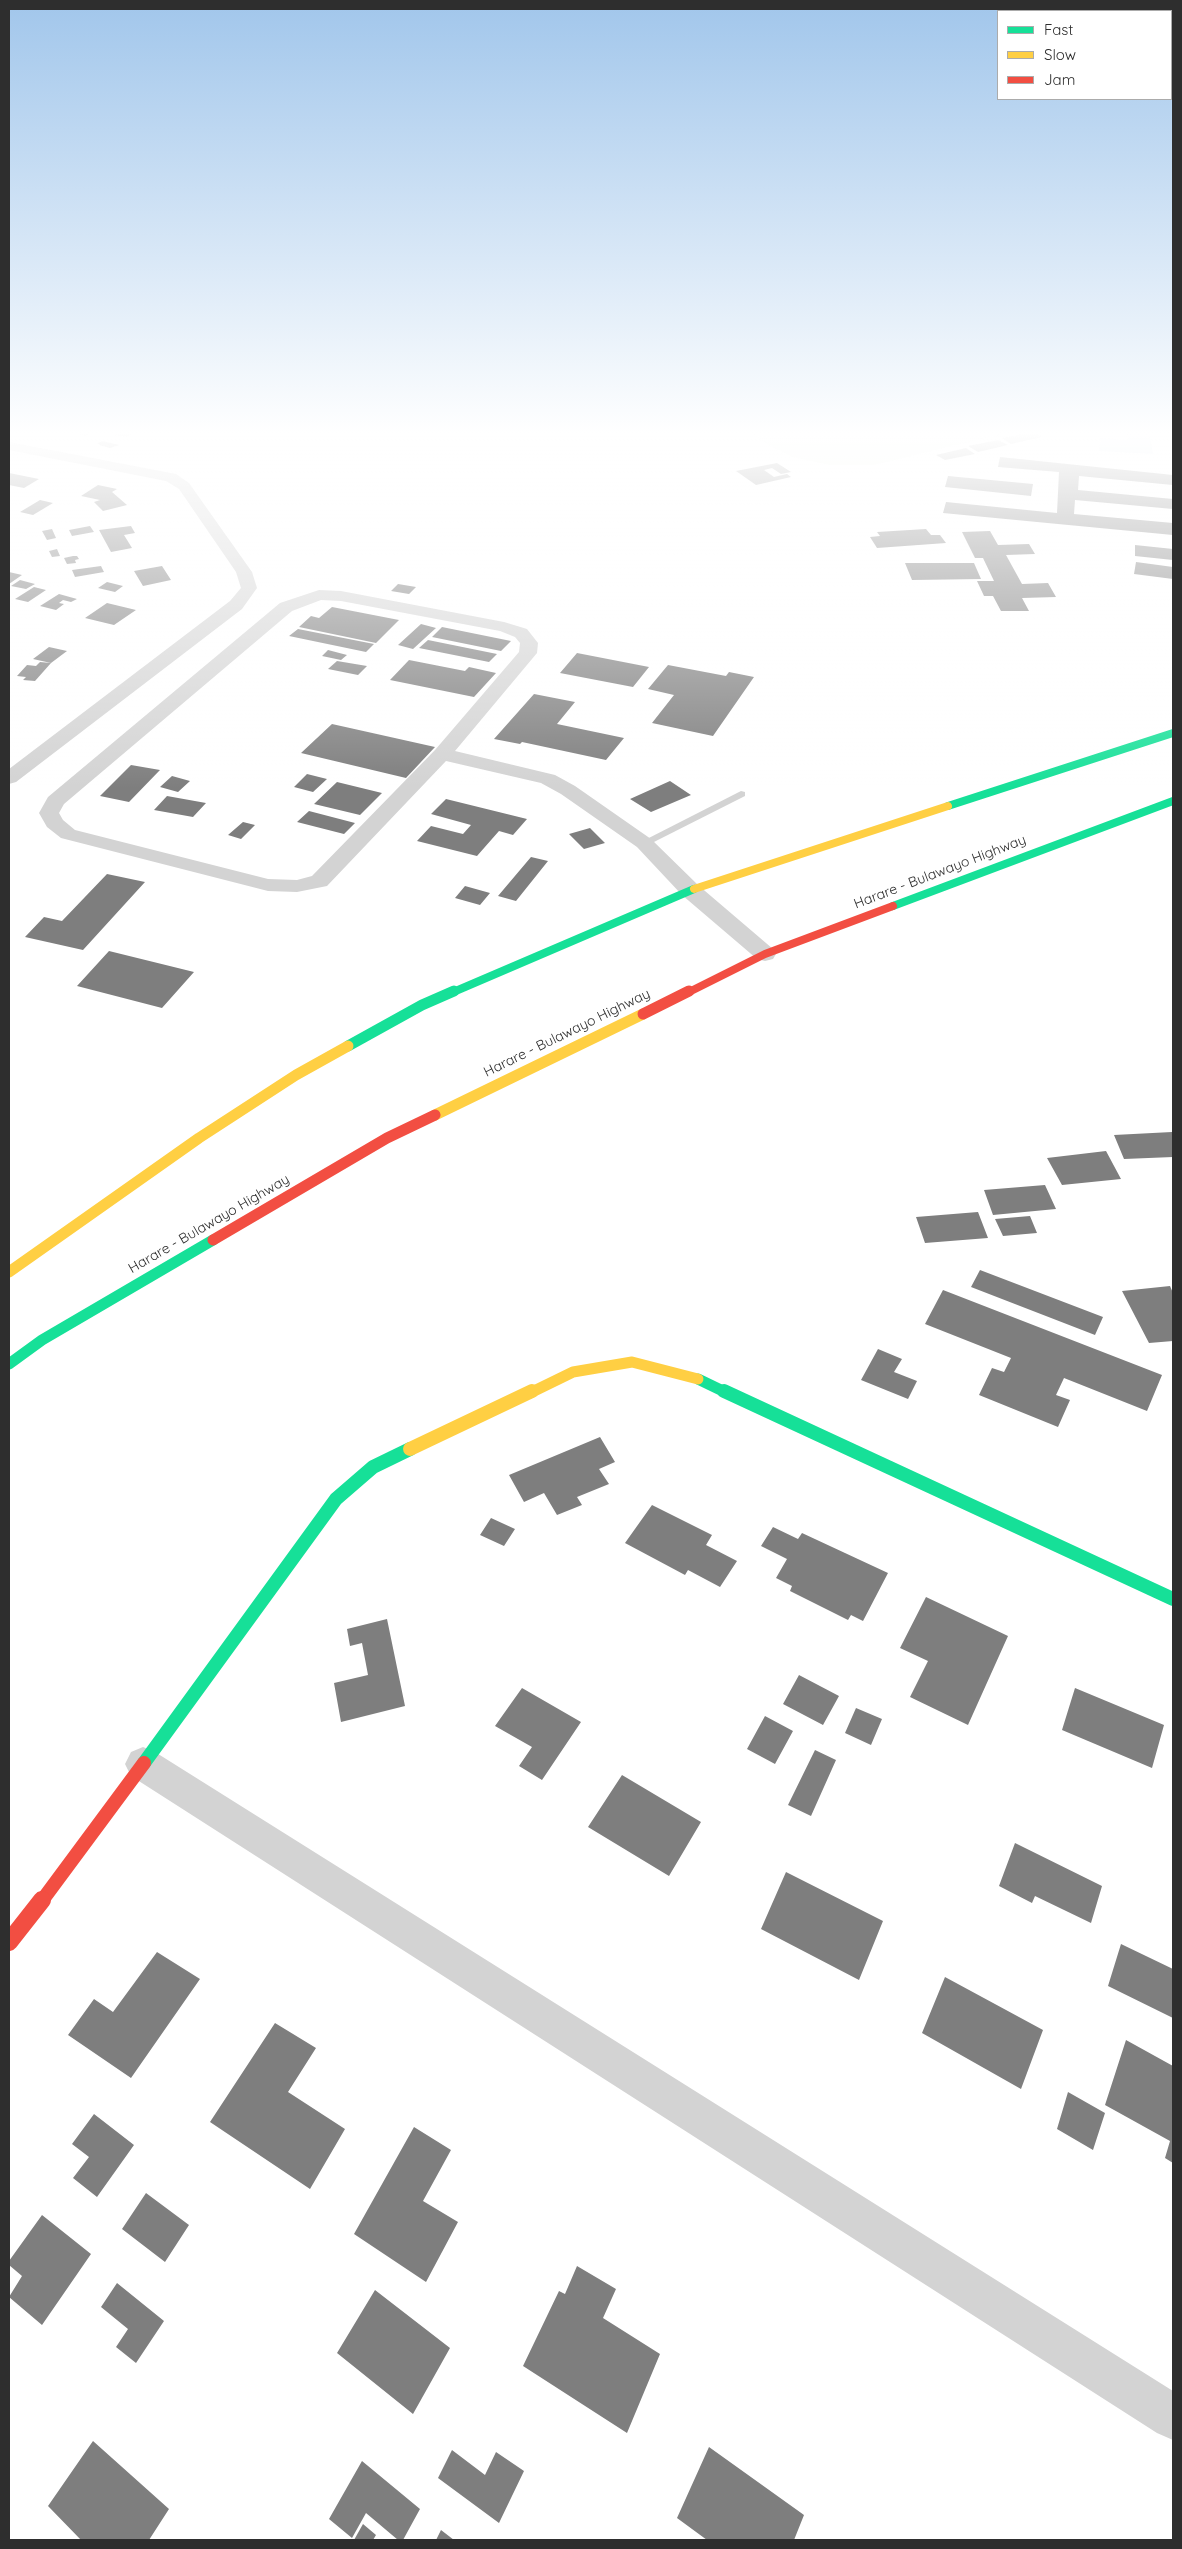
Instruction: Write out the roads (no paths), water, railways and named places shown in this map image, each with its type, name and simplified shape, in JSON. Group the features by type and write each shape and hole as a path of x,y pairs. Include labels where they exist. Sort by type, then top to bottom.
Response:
{"main road":[{"path":"9,1272 199,1138 296,1075 422,1005 690,890 1173,734"},
{"name":"Harare - Bulawayo Highway","path":"9,1364 42,1340 387,1138 765,954 1173,801"},
{"path":"9,1942 143,1764 336,1499 373,1467 573,1372 632,1362 695,1378 1173,1599"}],"street":[{"path":"9,778 236,605 249,588 244,572 229,550"},
{"path":"319,595 340,596 504,627 521,633 529,643 528,652 442,754 319,881 297,886 268,885 68,834 54,823 49,813 55,801 286,607 319,595"},
{"path":"442,754 548,779 568,790 644,843 690,890 765,954"},
{"path":"143,1764 1173,2417"}],"lane":[{"path":"644,843 741,794"}]}
